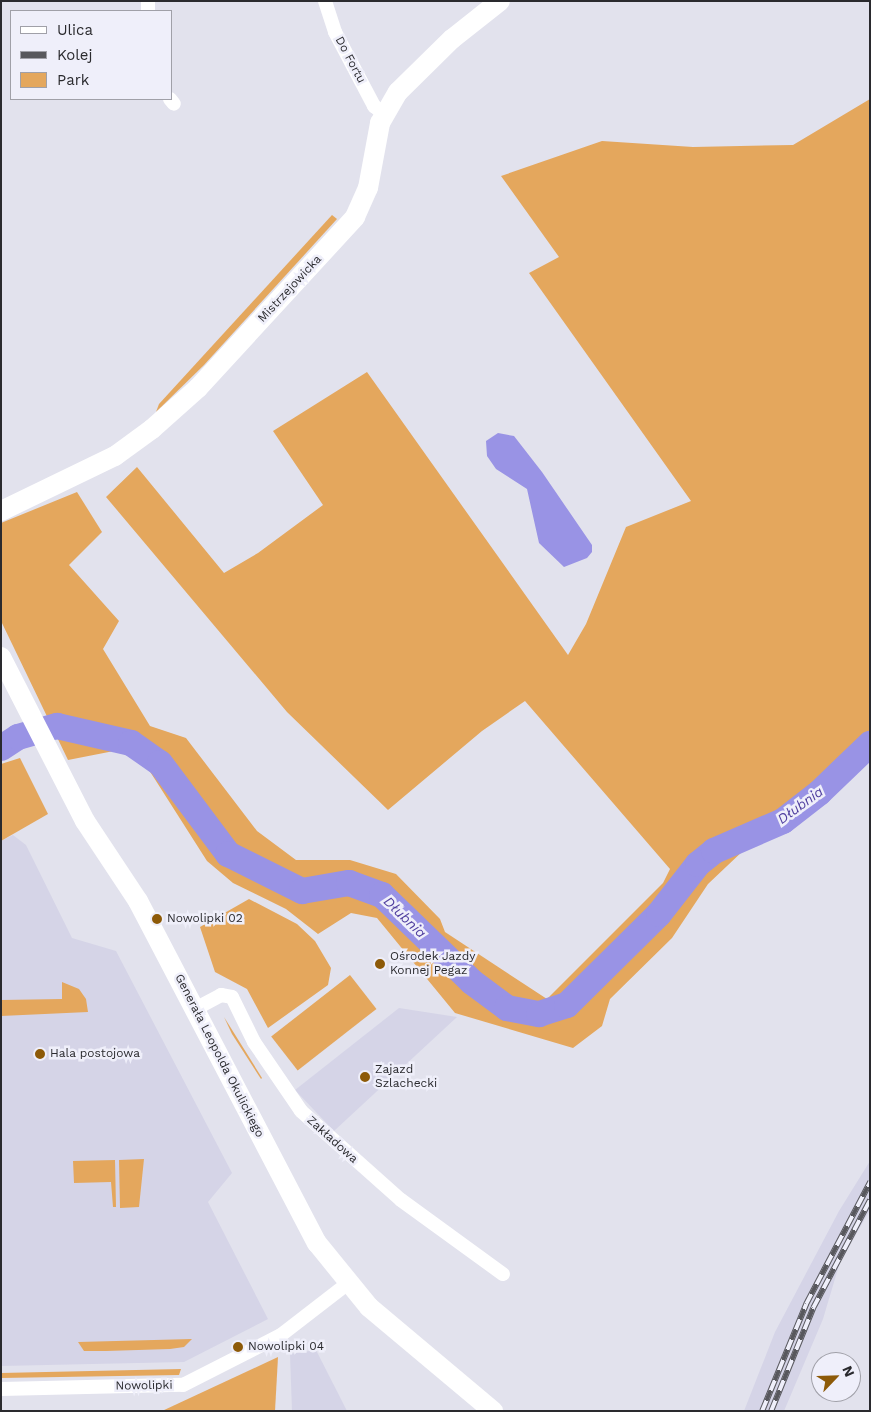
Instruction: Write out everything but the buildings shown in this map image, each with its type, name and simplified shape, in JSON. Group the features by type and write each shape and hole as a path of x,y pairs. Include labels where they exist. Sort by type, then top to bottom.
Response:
{"main road":[{"name":"Mistrzejowicka","path":"1,511 114,456 152,429 204,382 355,217 368,188 374,140 384,114 423,66 500,1"},
{"name":"Generała Leopolda Okulickiego","path":"1,657 85,821 138,901 316,1242 347,1284 387,1324 492,1411"}],"street":[{"name":"Do Fortu","path":"325,1 335,32 374,106 384,114"},
{"name":"Zakładowa","path":"195,1009 221,995 232,997 270,1068 301,1111 401,1200 503,1274"},
{"name":"Nowolipki","path":"1,1389 183,1385 281,1335 347,1284"}],"shaded area":[{"path":"498,433 514,436 542,472 592,545 592,552 587,558 564,567 539,543 527,489 496,469 487,456 486,441"},
{"path":"13,835 26,845 72,938 116,951 232,1173 208,1202 268,1319 184,1362 1,1366 1,841"},
{"path":"399,1008 457,1017 334,1131 295,1090"},
{"path":"870,1161 870,1210 840,1262 823,1319 784,1411 744,1411 775,1332 839,1211"},
{"path":"316,1350 347,1411 292,1411 290,1354"}],"green space":[{"path":"870,99 870,731 708,884 672,938 610,999 602,1026 573,1048 455,1013 377,918 351,913 318,934 286,909 233,883 207,861 142,759 119,750 68,760 1,621 1,523 77,492 102,532 69,565 119,621 103,649 150,726 186,738 257,831 296,860 350,860 396,874 440,919 445,932 547,999 663,883 670,869 525,701 482,731 388,810 287,712 106,497 137,467 224,573 258,553 323,505 273,431 367,372 568,655 586,624 626,527 691,501 529,273 559,257 501,176 602,141 693,147 793,145"},
{"path":"332,215 337,219 204,365 156,412 159,404"},
{"path":"20,758 48,814 1,841 1,764"},
{"path":"249,899 297,924 315,941 331,968 328,985 268,1028 247,989 215,972 200,927"},
{"path":"350,975 376,1009 298,1070 271,1037"},
{"path":"62,982 79,989 86,999 88,1012 1,1016 1,1000 62,999"},
{"path":"224,1017 262,1078 261,1079 232,1034"},
{"path":"144,1159 139,1207 120,1208 119,1160"},
{"path":"115,1160 116,1207 113,1207 111,1182 74,1183 73,1161"},
{"path":"192,1339 184,1347 170,1349 106,1351 84,1351 78,1342"},
{"path":"278,1357 275,1411 162,1411"},
{"path":"181,1369 179,1375 1,1378 1,1373"}],"waterway":[{"name":"Dłubnia","path":"1,748 18,737 57,726 131,743 160,763 228,854 302,891 349,883 382,895 472,982 507,1008 539,1014 567,1005 659,914 698,864 714,851 783,821 819,793 870,744"}],"railway":[{"path":"762,1411 806,1304 870,1182"},
{"path":"771,1411 813,1308 870,1200"}],"place":[{"name":"Nowolipki 02","path":"157,919"},
{"name":"Ośrodek Jazdy Konnej Pegaz","path":"380,964"},
{"name":"Hala postojowa","path":"40,1054"},
{"name":"Zajazd Szlachecki","path":"365,1077"},
{"name":"Nowolipki 04","path":"238,1347"}]}
